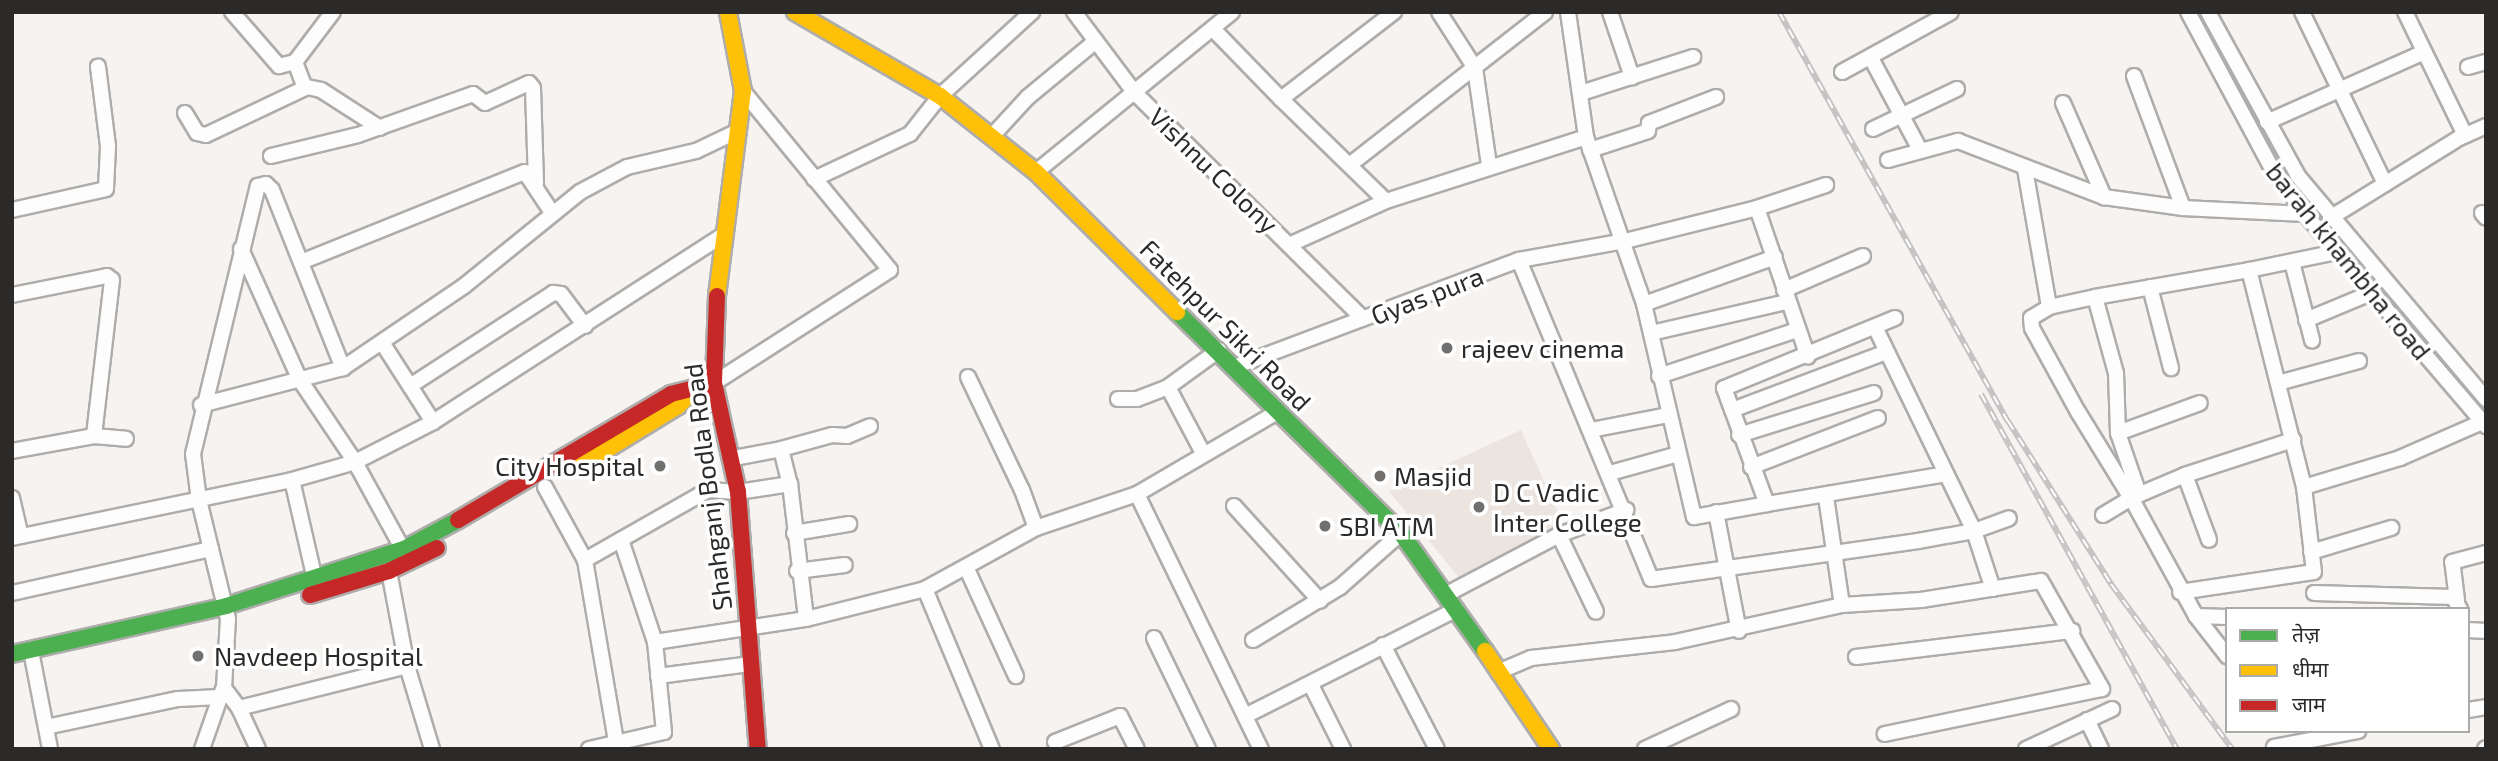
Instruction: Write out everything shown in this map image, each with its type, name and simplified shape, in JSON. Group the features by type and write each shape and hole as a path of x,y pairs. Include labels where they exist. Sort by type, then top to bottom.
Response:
{"main road":[{"name":"Shahganj Bodla Road","path":"728,12 743,91 723,235 714,383 734,458 738,492 755,748"},
{"name":"Fatehpur Sikri Road","path":"795,12 940,96 993,135 1036,172 1401,533 1447,594 1550,749"},
{"path":"317,585 389,571 407,556 671,394 692,392 714,383"},
{"path":"12,667 32,657 227,613 407,556 545,488 678,406 692,392"},
{"path":"12,654 32,657"}],"street":[{"path":"232,12 279,66 295,62 334,12"},
{"path":"814,179 910,134 940,96 1032,12"},
{"name":"Vishnu Colony","path":"1074,12 1134,92 1291,244 1363,319"},
{"name":"Vishnu Colony","path":"1036,172 1232,12"},
{"path":"1281,99 1394,12"},
{"path":"1439,12 1475,68 1489,165"},
{"path":"1352,163 1545,12"},
{"path":"1569,12 1588,144 1625,241 1644,304 1693,517 1826,497 1946,474"},
{"path":"1610,12 1632,77"},
{"path":"1842,72 1951,12"},
{"name":"barah khambha road","path":"2188,12 2270,165 2305,214 2484,424"},
{"name":"barah khambha road","path":"2208,12 2298,176 2330,218 2486,399"},
{"path":"2302,12 2341,86 2385,184"},
{"path":"2405,12 2465,135"},
{"path":"1213,29 1281,99 1352,163 1386,201"},
{"path":"993,135 1028,97 1096,41"},
{"path":"2267,122 2341,86 2424,51"},
{"path":"1581,93 1693,57"},
{"path":"1871,58 1919,148"},
{"path":"295,62 307,87"},
{"path":"2468,66 2486,62"},
{"path":"12,209 105,191 108,146 98,67"},
{"path":"2134,76 2183,208"},
{"path":"271,156 380,128 473,94 485,103 529,83 533,89 536,184"},
{"path":"185,113 197,133 206,135 307,87 321,90 380,128"},
{"path":"1873,129 1957,89"},
{"path":"714,383 890,273 743,91"},
{"path":"1291,244 1386,201 1489,165 1647,131 1649,123 1717,97"},
{"path":"2063,103 2104,197"},
{"path":"2330,218 2465,135 2486,126"},
{"path":"201,405 343,368 383,344 553,214 615,172 696,151 738,131"},
{"path":"1888,160 1919,148 1965,142 2025,169 2104,197 2183,208 2305,214"},
{"path":"2025,169 2049,307"},
{"path":"301,262 525,172 536,184 553,214"},
{"path":"202,749 222,692 227,613 199,500 193,454 201,405 256,188 266,184 301,262 343,368"},
{"name":"Gyas pura","path":"1234,367 1519,260 1625,241 1757,208 1826,185"},
{"path":"1757,208 1808,357"},
{"path":"12,498 16,537 292,480 355,462 433,422 723,235"},
{"path":"241,250 300,380 355,462 407,556"},
{"path":"2225,653 2180,592 2135,496 2032,328 2031,318 2049,307 2095,297 2337,252"},
{"path":"1651,333 1785,296 1863,256"},
{"path":"1644,304 1775,257"},
{"path":"1519,260 1626,510 1651,579 1726,570 1833,551 1974,531 2009,518"},
{"path":"2292,262 2312,340"},
{"path":"2249,270 2304,487 2314,572 2314,607"},
{"path":"12,295 107,276 112,280 94,436"},
{"path":"2150,287 2171,368"},
{"path":"410,386 553,292 561,294 584,326"},
{"path":"2306,320 2371,293"},
{"path":"2095,297 2116,373 2118,433 2135,496"},
{"path":"1767,504 1739,435 1724,386 1808,357 1876,329 1895,318"},
{"path":"1876,329 1974,531 1993,589"},
{"path":"1659,376 1797,330"},
{"path":"383,344 433,422"},
{"path":"1118,399 1137,399 1168,387 1219,351"},
{"path":"1732,410 1886,352"},
{"path":"2278,383 2359,361"},
{"path":"968,377 1036,528"},
{"path":"1168,387 1203,453"},
{"path":"1739,435 1874,393"},
{"path":"2118,433 2200,404"},
{"path":"655,642 806,619 925,589 1036,528 1137,494 1279,411"},
{"path":"1591,430 1668,415"},
{"path":"1751,467 1878,418"},
{"path":"2304,487 2400,458 2484,424"},
{"path":"734,458 832,435 853,435 870,426"},
{"path":"12,451 94,436 126,439"},
{"path":"2103,515 2135,496 2185,475 2293,440"},
{"path":"781,449 790,484 797,571 806,619"},
{"path":"1610,473 1678,454"},
{"path":"2185,475 2209,540"},
{"path":"292,480 317,585"},
{"path":"584,560 708,490 738,492 790,484"},
{"path":"545,488 584,560 616,742"},
{"path":"1137,494 1261,749"},
{"path":"1826,497 1842,605"},
{"path":"1234,506 1320,601"},
{"path":"1447,594 1559,535 1626,510"},
{"path":"1716,512 1739,631"},
{"path":"794,533 849,524"},
{"path":"2311,552 2391,528"},
{"path":"1253,640 1320,601 1401,533"},
{"path":"1559,535 1596,612"},
{"path":"589,749 664,732 655,642 621,540"},
{"path":"12,593 211,549"},
{"path":"2314,593 2458,604 2452,562 2486,553"},
{"path":"797,571 845,565"},
{"path":"966,567 1016,676"},
{"path":"389,571 407,666 432,749"},
{"path":"2180,592 2314,572"},
{"path":"1498,672 1531,657 1675,642 1739,631 1842,605 1993,589 2041,581 2102,689 2100,692 1885,734"},
{"path":"925,589 992,749"},
{"path":"1245,716 1457,609"},
{"path":"2196,616 2225,617"},
{"path":"1856,657 2071,631"},
{"path":"1154,638 1208,749"},
{"path":"1383,645 1437,749"},
{"path":"32,657 50,749"},
{"path":"658,676 751,664"},
{"path":"239,708 407,666"},
{"path":"1311,685 1343,749"},
{"path":"222,692 239,708 258,749"},
{"path":"46,727 222,692"},
{"path":"1645,749 1731,709"},
{"path":"2026,749 2112,709"},
{"path":"1055,742 1120,716 1137,749"},
{"path":"2087,720 2101,749"},
{"path":"2274,747 2309,745 2351,733"}],"shaded area":[{"name":"D C Vadic Inter College","path":"1521,430 1563,524 1460,579 1389,491"}],"railway":[{"path":"1779,12 2008,421 2111,584 2232,749"},
{"path":"1981,394 2177,749"}],"traffic: fast":[{"path":"1177,312 1401,533 1485,651"},
{"path":"12,654 226,606 404,549 458,520"}],"traffic: slow":[{"path":"717,296 743,91 728,12"},
{"path":"795,12 940,96 1036,172 1177,312"},
{"path":"580,466 678,406 692,392"},
{"path":"1485,651 1551,749"}],"traffic: jam":[{"path":"717,296 714,383 738,492 758,749"},
{"path":"458,520 671,394 714,383"},
{"path":"310,595 389,571 437,548"}],"place":[{"name":"rajeev cinema","path":"1447,348"},
{"name":"City Hospital","path":"660,466"},
{"name":"Masjid","path":"1380,476"},
{"name":"D C Vadic Inter College","path":"1479,507"},
{"name":"SBI ATM","path":"1325,526"},
{"name":"Navdeep Hospital","path":"198,656"}]}
